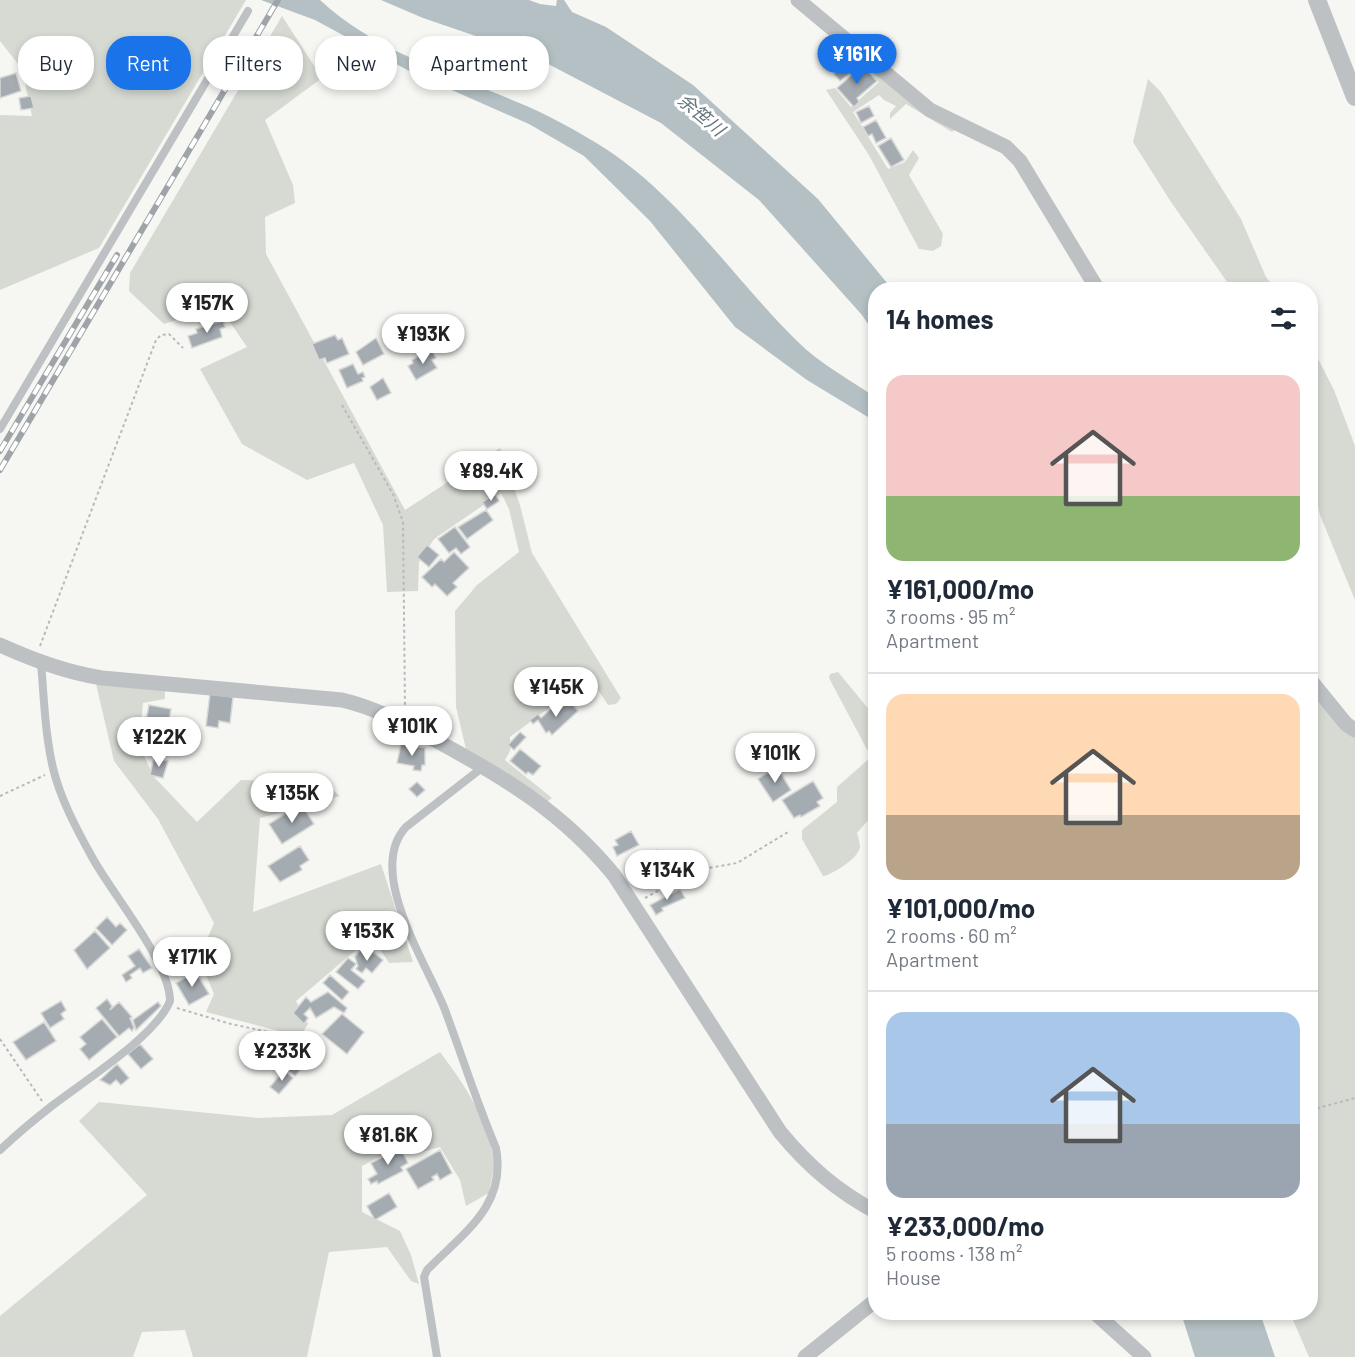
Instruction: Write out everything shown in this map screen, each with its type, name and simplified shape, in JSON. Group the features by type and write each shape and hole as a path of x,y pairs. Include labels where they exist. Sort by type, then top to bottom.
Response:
{"street":[{"path":"798,0 897,85 930,110 1006,147 1020,161 1093,282"},
{"path":"1317,0 1355,97"},
{"path":"0,645 38,662 69,672 102,678 342,700 364,705 484,766 553,813 588,843 634,904 780,1132 807,1164 837,1190 868,1207"},
{"path":"1318,690 1346,724 1355,730"},
{"path":"806,1357 868,1307"},
{"path":"1104,1320 1144,1357"}],"lane":[{"path":"0,429 248,10"},
{"path":"0,1150 48,1109 123,1052 155,1023 169,1005 170,992 166,980 149,947 92,857 54,771 48,743 38,662"},
{"path":"437,1357 424,1277 426,1269 489,1206 499,1165 496,1148 444,1008 407,930 397,899 392,852 395,838 406,827 484,766"}],"path":[{"path":"38,662 156,340 161,335 170,334 183,348"},
{"path":"342,405 393,494 403,522 406,688 400,722"},
{"path":"0,796 54,771"},
{"path":"634,904 696,870 737,863 788,832"},
{"path":"169,1005 231,1024 297,1038"},
{"path":"0,1039 48,1109"},
{"path":"1318,1108 1355,1098"}],"shaded area":[{"path":"0,0 246,0 225,36 203,36 203,73 99,248 0,290 0,115 32,116 26,90 94,90 94,36 18,36 18,64 0,41"},
{"path":"282,16 295,36 270,36"},
{"path":"303,49 315,67 315,83 265,120 293,185 295,203 265,217 266,254 405,510 500,448 520,505 532,553 621,698 616,704 608,705 598,690 581,684 510,737 510,751 505,760 552,798 547,802 466,749 456,707 455,611 477,585 519,552 509,509 501,493 434,539 419,562 418,591 387,592 383,525 354,463 307,480 242,444 200,369 247,347 219,306 164,324 129,291 130,273 238,90 303,90"},
{"path":"860,57 956,129 952,132 906,104 890,119 890,113 896,106 879,95 853,112 888,169 905,162 913,150 919,158 909,175 943,234 941,246 933,251 919,249 869,155 826,90 835,88 851,107 879,82 864,64 857,66 854,64"},
{"path":"1148,79 1161,92 1241,219 1270,282 1227,282 1171,202 1133,142"},
{"path":"1318,359 1334,390 1355,446 1355,600 1318,506"},
{"path":"838,672 868,708 868,751 829,678 830,674"},
{"path":"96,684 165,688 165,699 143,703 139,745 154,777 197,822 241,780 325,783 340,796 260,818 253,912 381,864 413,962 389,963 378,946 363,944 296,1001 308,1024 303,1032 287,1033 206,1012 214,994 199,958 214,923 158,819 114,761"},
{"path":"1318,693 1355,734 1355,1357 1309,1357 1293,1320 1318,1320"},
{"path":"868,760 868,820 857,833 860,847 850,861 823,876 802,839 802,830 837,802 837,787"},
{"path":"440,1052 474,1103 487,1131 494,1161 489,1193 466,1206 460,1180 440,1147 418,1153 401,1146 362,1166 362,1212 400,1231 411,1255 419,1284 411,1281 387,1247 329,1252 307,1357 193,1357 185,1330 142,1332 133,1357 0,1357 0,1316 147,1195 79,1121 99,1102 258,1118 332,1115"}],"water":[{"path":"261,0 320,0 341,18 369,36 345,36 315,20"},
{"name":"余笹川","path":"381,0 529,0 556,6 557,0 564,0 572,12 606,27 693,85 818,199 886,282 868,282 868,324 759,200 661,123 549,64 549,36 476,36 423,18"},
{"path":"397,51 409,57 409,71 397,64"},
{"path":"452,90 487,90 540,112 606,149 633,169 683,215 798,342 826,365 868,393 868,417 807,380 735,327 650,221 584,156 529,124"},
{"path":"1183,1320 1262,1320 1275,1357 1195,1357"}],"building":[{"path":"846,59 855,69 840,81 834,74 839,70 836,67"},
{"path":"863,65 877,81 857,98 859,102 854,107 837,88"},
{"path":"16,73 18,90 21,91 0,98 0,78"},
{"path":"31,96 34,108 21,110 19,98"},
{"path":"869,106 874,116 861,123 856,112"},
{"path":"876,120 886,138 876,143 872,134 868,136 863,127"},
{"path":"891,138 904,160 891,167 878,146"},
{"path":"223,321 225,327 220,329 222,337 192,348 188,336 197,333 196,329"},
{"path":"335,335 338,340 342,338 349,354 327,363 325,358 319,360 312,344"},
{"path":"376,338 384,354 363,365 356,352"},
{"path":"431,349 436,358 432,360 437,368 416,380 408,366 413,363 412,360"},
{"path":"353,364 358,374 363,372 365,377 362,378 363,381 347,388 339,370"},
{"path":"383,378 391,393 377,400 370,387"},
{"path":"495,494 499,501 487,509 482,502"},
{"path":"486,510 493,520 467,539 458,527"},
{"path":"455,527 470,547 461,554 456,548 449,553 438,539"},
{"path":"427,545 439,555 429,567 417,557"},
{"path":"454,552 469,568 453,583 457,587 447,596 435,584 432,587 422,577 441,559 444,562"},
{"path":"575,685 584,695 576,701 568,692"},
{"path":"210,694 233,697 230,723 219,721 218,728 206,726"},
{"path":"569,701 578,711 552,735 549,731 546,733 538,720 533,724 530,720 538,714 541,718 554,706 558,711"},
{"path":"149,705 171,709 168,726 173,727 171,737 167,736 165,745 142,740"},
{"path":"520,732 526,737 514,750 508,745"},
{"path":"401,744 425,748 425,765 422,765 421,771 413,770 414,766 397,763"},
{"path":"520,749 541,766 533,775 528,772 526,774 510,761"},
{"path":"154,757 168,761 163,778 150,775"},
{"path":"777,767 791,790 773,802 758,779"},
{"path":"813,781 823,798 817,802 820,806 801,817 800,815 794,818 782,800"},
{"path":"417,782 425,790 417,797 409,789"},
{"path":"301,804 314,824 282,844 269,824"},
{"path":"631,831 639,845 617,856 613,847 618,845 615,840"},
{"path":"300,846 309,860 300,866 302,870 280,882 268,866"},
{"path":"657,850 666,865 655,873 656,875 644,879 634,864"},
{"path":"680,889 685,898 662,908 663,911 656,915 650,905"},
{"path":"107,917 116,927 120,923 127,930 112,945 96,928"},
{"path":"95,931 110,948 87,969 74,950"},
{"path":"139,949 152,968 143,973 140,968 130,975 132,978 126,982 122,975 135,966 128,956"},
{"path":"361,949 369,956 373,952 383,960 372,973 366,968 362,973 356,969 358,966 355,957"},
{"path":"348,958 356,964 351,970 365,981 358,989 336,972"},
{"path":"196,972 209,994 189,1005 176,983"},
{"path":"330,975 349,992 342,1000 323,983"},
{"path":"328,992 347,1008 344,1013 334,1007 316,1018 310,1008 304,1014 308,1018 304,1024 293,1013 306,997 311,1002"},
{"path":"107,999 112,1006 110,1010 119,1002 132,1017 130,1018 134,1028 132,1031 129,1028 119,1036 96,1008"},
{"path":"61,1001 66,1010 61,1014 64,1019 50,1028 41,1013"},
{"path":"158,1002 161,1006 136,1030 133,1020"},
{"path":"342,1014 364,1032 347,1054 322,1034"},
{"path":"102,1019 117,1037 89,1060 80,1049 86,1044 80,1037"},
{"path":"44,1022 56,1041 26,1060 13,1042"},
{"path":"140,1044 153,1059 141,1069 128,1054"},
{"path":"296,1056 304,1062 303,1067 295,1076 285,1068"},
{"path":"117,1064 129,1078 121,1085 116,1080 110,1085 100,1080"},
{"path":"284,1070 293,1078 279,1094 270,1087"},
{"path":"400,1148 408,1163 401,1167 403,1171 378,1184 377,1181 371,1184 368,1179 377,1174 371,1163"},
{"path":"440,1150 452,1173 440,1180 437,1174 432,1177 434,1180 418,1189 406,1169"},
{"path":"389,1193 397,1207 375,1220 367,1206"}],"railway":[{"path":"0,470 278,0"},
{"path":"0,451 117,255"}]}
